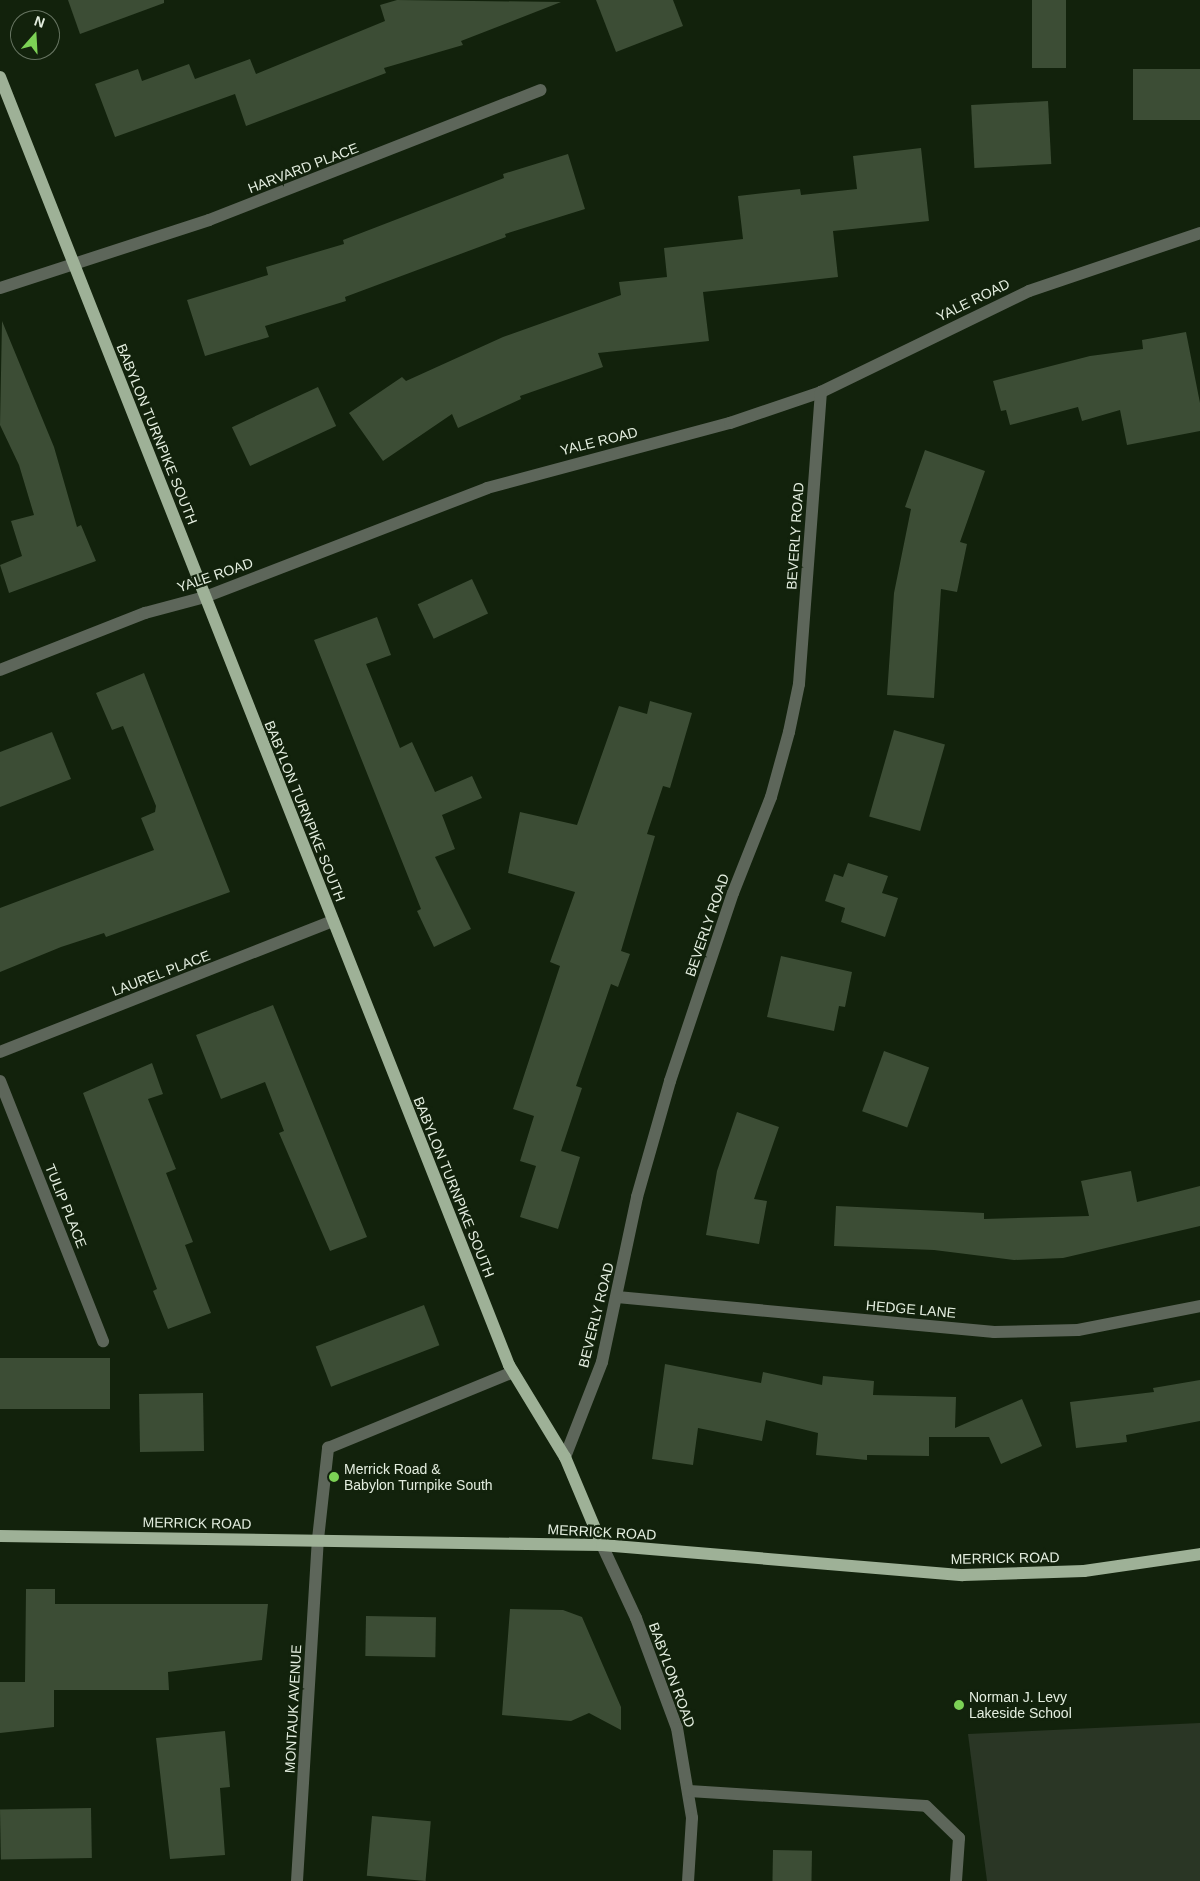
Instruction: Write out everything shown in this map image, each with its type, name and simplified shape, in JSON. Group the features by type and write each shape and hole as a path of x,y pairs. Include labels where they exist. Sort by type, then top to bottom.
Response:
{"main road":[{"name":"BABYLON TURNPIKE SOUTH","path":"0,78 513,1372 565,1457 602,1546"},
{"name":"MERRICK ROAD","path":"0,1536 318,1539 602,1546 963,1575 1084,1571 1200,1554"}],"street":[{"name":"HARVARD PLACE","path":"0,288 209,220 540,90"},
{"name":"YALE ROAD","path":"0,670 146,613 205,598 487,488 730,423 821,392 1029,290 1200,233"},
{"name":"BEVERLY ROAD","path":"565,1457 602,1362 637,1196 670,1081 733,893 771,797 789,732 799,684 821,392"},
{"name":"LAUREL PLACE","path":"0,1052 333,922"},
{"name":"TULIP PLACE","path":"0,1081 103,1341"},
{"name":"HEDGE LANE","path":"617,1297 994,1332 1078,1330 1200,1306"},
{"name":"MONTAUK AVENUE","path":"297,1881 318,1539 328,1448 513,1372"},
{"name":"BABYLON ROAD","path":"602,1546 636,1618 677,1728 690,1791 688,1881"},
{"path":"690,1791 926,1806 960,1838 956,1881"}],"green space":[{"path":"1200,1723 1200,1881 987,1881 968,1734"}],"building":[{"path":"68,0 164,0 164,3 80,34"},
{"path":"397,0 561,2 461,41 463,45 384,68 386,73 246,126 235,94 115,137 95,84 138,69 142,81 189,64 195,79 250,59 256,74 385,21 380,5"},
{"path":"596,0 673,0 683,26 616,52"},
{"path":"1032,0 1066,0 1066,68 1032,68"},
{"path":"1133,69 1200,69 1200,120 1133,120"},
{"path":"1048,101 1051,164 974,168 971,105"},
{"path":"921,148 929,221 833,231 838,277 703,292 709,341 598,353 603,367 520,396 521,399 458,428 452,414 383,461 349,413 402,377 406,381 503,337 621,295 619,282 667,277 664,248 743,239 738,196 800,189 801,195 857,189 853,156"},
{"path":"568,154 585,209 505,234 506,237 345,297 346,301 265,326 269,337 205,356 187,300 268,275 266,267 344,244 343,240 504,178 503,174"},
{"path":"2,321 54,447 77,527 81,525 96,561 9,593 0,565 22,556 11,521 34,515 19,465 0,425"},
{"path":"1186,332 1200,403 1200,431 1127,445 1120,410 1082,421 1078,407 1010,425 1006,410 1001,411 993,381 1090,356 1143,349 1142,340"},
{"path":"318,387 336,426 250,466 232,427"},
{"path":"925,450 985,471 960,542 967,544 957,592 941,589 934,698 887,695 894,593 911,509 905,507"},
{"path":"472,579 488,613 434,639 418,604"},
{"path":"377,617 391,655 366,664 400,748 412,742 435,792 472,776 482,798 442,815 455,849 435,857 471,929 434,947 417,911 421,909 314,640"},
{"path":"144,673 230,892 106,937 104,933 61,947 0,972 0,908 154,850 141,818 155,812 156,806 123,726 112,730 96,693"},
{"path":"650,701 692,713 670,788 663,786 647,834 655,836 621,951 630,954 618,987 611,984 576,1086 582,1088 561,1151 580,1157 558,1229 520,1217 536,1166 520,1161 534,1116 513,1109 560,966 550,962 575,892 508,873 520,812 577,825 619,706 647,714"},
{"path":"894,730 945,745 920,831 869,817"},
{"path":"52,732 71,779 0,807 0,752"},
{"path":"848,863 888,876 882,893 898,898 885,937 841,922 845,908 825,901 834,874 843,877"},
{"path":"781,956 852,972 845,1007 839,1006 834,1031 767,1017"},
{"path":"273,1005 367,1237 330,1251 279,1133 284,1131 265,1082 221,1099 196,1035"},
{"path":"884,1051 929,1067 907,1128 862,1111"},
{"path":"152,1063 163,1094 148,1099 176,1169 166,1173 193,1242 185,1245 211,1313 168,1329 153,1291 157,1289 83,1093"},
{"path":"737,1112 779,1127 754,1199 767,1201 759,1244 706,1235 717,1171"},
{"path":"1131,1171 1137,1202 1200,1186 1200,1226 1063,1258 1014,1260 934,1250 834,1246 836,1206 984,1213 984,1219 1089,1216 1081,1181"},
{"path":"424,1305 439,1345 331,1387 316,1347"},
{"path":"0,1358 110,1358 110,1409 0,1409"},
{"path":"665,1364 761,1383 763,1372 822,1385 823,1376 874,1381 873,1395 956,1397 955,1428 1022,1399 1042,1446 1001,1464 989,1437 929,1437 929,1456 867,1455 867,1460 816,1455 818,1433 766,1420 762,1441 698,1428 693,1465 652,1459"},
{"path":"1200,1380 1200,1421 1126,1435 1127,1442 1076,1448 1070,1402 1154,1392 1153,1388"},
{"path":"203,1393 204,1451 140,1452 139,1394"},
{"path":"26,1589 55,1589 55,1604 268,1604 262,1660 168,1672 169,1690 54,1690 54,1727 0,1733 0,1682 25,1682"},
{"path":"510,1609 563,1610 582,1617 621,1707 621,1730 589,1713 571,1721 502,1715"},
{"path":"366,1616 436,1617 435,1657 365,1656"},
{"path":"225,1731 230,1787 220,1788 225,1855 170,1859 156,1738"},
{"path":"91,1808 92,1858 1,1860 0,1810"},
{"path":"372,1816 431,1821 426,1881 367,1876"},
{"path":"773,1850 812,1851 811,1881 772,1881"}],"place":[{"name":"Merrick Road & Babylon Turnpike South","path":"334,1477"},
{"name":"Norman J. Levy Lakeside School","path":"959,1705"}]}
